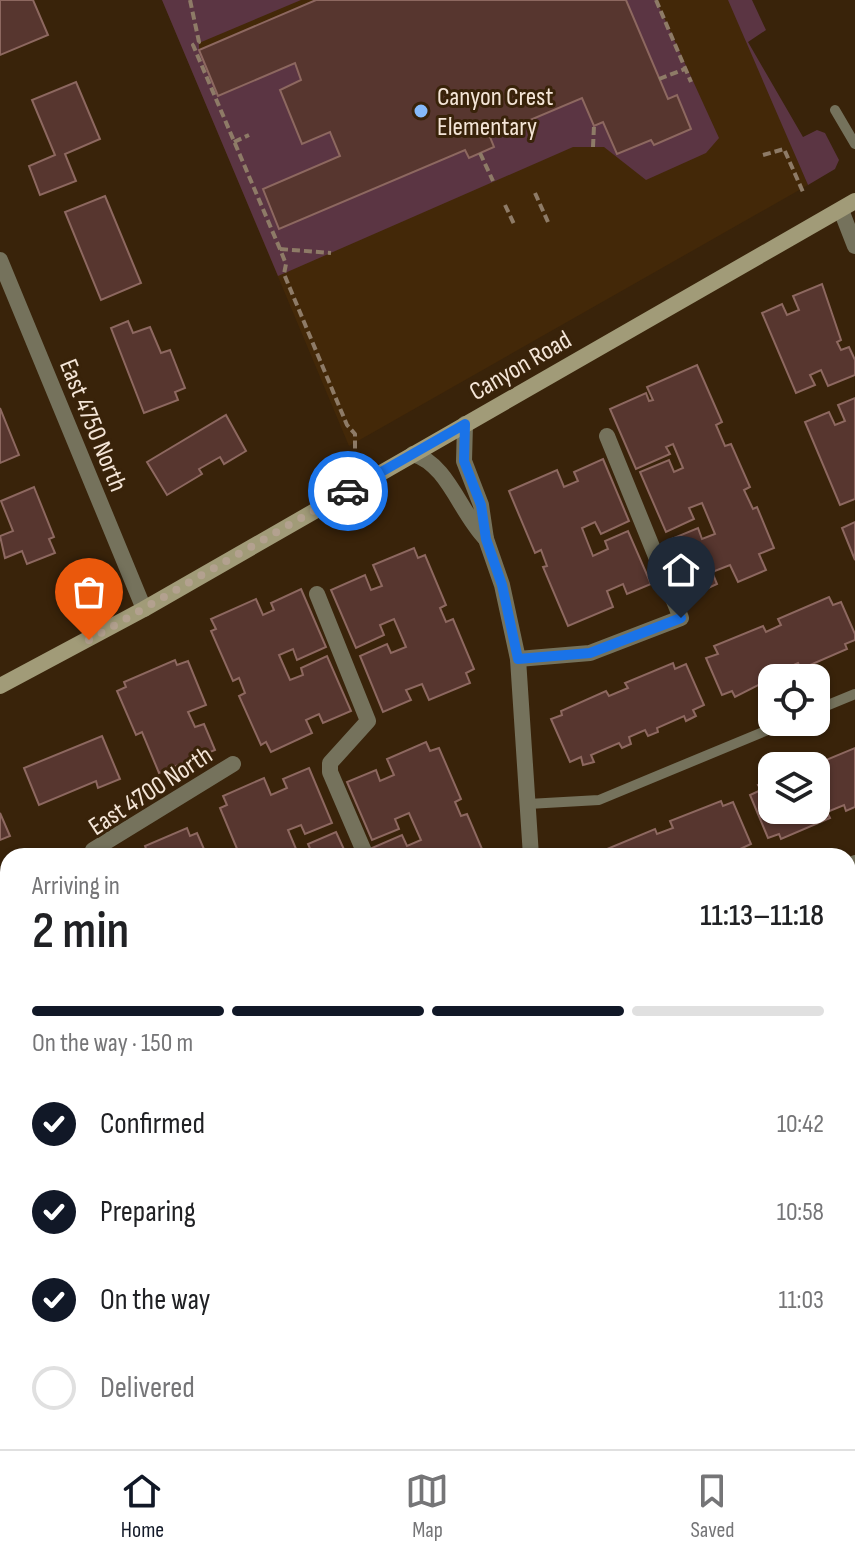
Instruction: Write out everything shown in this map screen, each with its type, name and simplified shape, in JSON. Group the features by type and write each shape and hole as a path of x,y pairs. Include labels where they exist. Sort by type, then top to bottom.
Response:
{"main road":[{"name":"Canyon Road","path":"0,686 144,609 848,206"}],"street":[{"path":"848,206 855,246"},
{"name":"East 4750 North","path":"0,260 144,609"},
{"path":"465,424 464,461 481,505 486,539 502,585 518,659 531,848"},
{"path":"518,659 590,653 681,618 607,436"},
{"path":"413,454 439,469 469,522 486,539"},
{"path":"317,594 368,721 330,763 330,772 363,848"},
{"name":"East 4700 North","path":"96,848 233,764"}],"lane":[{"path":"835,110 855,144"},
{"path":"830,704 855,694"},
{"path":"528,804 599,800 758,734"}],"path":[{"path":"190,0 199,42 193,45 286,264 284,274 347,425 355,434 355,449"},
{"path":"656,0 691,82"},
{"path":"659,79 685,69"},
{"path":"593,147 594,126"},
{"path":"234,142 249,135"},
{"path":"763,155 784,149 803,192"},
{"path":"480,153 493,181"},
{"path":"535,193 548,222"},
{"path":"505,205 514,224"},
{"path":"280,249 331,253"}],"shaded area":[{"path":"162,0 730,0 808,185 349,446"},
{"path":"162,0 301,0 199,43 199,50 219,96 295,63 301,80 280,90 302,144 330,132 340,156 263,189 279,228 465,150 469,158 490,137 582,98 594,126 603,122 617,154 651,140 654,145 691,129 677,96 668,99 626,0 656,0 719,138 706,153 646,180 604,147 573,147 278,276"},
{"path":"728,0 752,0 766,30 748,42 803,137 817,130 825,133 839,160 835,169 808,185"}],"building":[{"path":"0,0 33,0 48,35 0,55"},
{"name":"Canyon Crest Elementary","path":"316,0 626,0 668,99 677,95 691,129 654,145 651,140 617,154 603,122 594,126 582,98 490,137 494,147 469,158 465,150 279,229 263,189 340,156 330,132 302,144 280,90 301,80 295,63 218,96 199,50"},
{"path":"76,82 100,139 65,154 76,181 40,195 29,166 55,155 32,100"},
{"path":"105,196 141,283 101,300 65,212"},
{"path":"822,284 841,340 837,342 841,350 849,347 855,360 855,375 828,386 821,370 810,375 815,385 796,393 762,313 782,304 787,315 799,310 793,296"},
{"path":"128,321 133,333 150,327 161,353 170,350 185,388 175,392 178,400 144,413 111,328"},
{"path":"697,365 722,422 716,425 725,446 731,444 750,487 744,490 753,509 757,507 774,548 759,554 766,570 738,582 730,565 712,572 717,584 693,595 669,540 698,528 702,539 715,534 702,503 689,508 694,519 666,532 640,472 669,460 674,472 683,468 673,444 666,447 670,454 636,469 610,409 646,393 649,401 653,400 647,387"},
{"path":"855,398 855,499 840,505 805,422 829,412 835,425 845,421 838,405"},
{"path":"0,408 19,455 0,463"},
{"path":"226,415 246,451 224,464 220,457 199,469 202,474 167,495 147,462"},
{"path":"603,459 629,521 601,534 595,522 582,528 593,556 608,549 605,541 628,531 651,584 627,594 623,584 607,591 613,607 568,626 543,567 547,566 541,550 535,553 509,491 557,470 564,487 578,481 574,472"},
{"path":"34,487 54,537 49,539 55,553 27,564 22,551 5,558 0,536 13,531 1,501"},
{"path":"855,522 855,560 842,528"},
{"path":"414,548 418,558 425,555 446,605 440,608 446,622 453,619 474,669 466,673 470,683 429,700 422,684 406,690 411,700 383,712 360,656 387,644 391,653 406,647 394,619 380,625 384,635 356,648 331,590 365,575 371,590 382,586 373,565"},
{"path":"301,589 326,647 297,660 293,649 279,655 290,680 303,675 301,668 327,656 351,711 323,723 319,714 306,720 312,733 271,752 266,742 261,745 239,696 245,693 239,678 233,681 211,631 216,629 211,619 256,599 263,615 274,610 271,603"},
{"path":"829,597 833,605 841,602 855,640 845,644 847,649 812,664 758,664 758,685 735,697 732,691 722,695 706,658 718,654 714,646 763,626 766,632 781,625 778,619"},
{"path":"175,660 177,665 188,661 206,705 188,712 195,727 204,724 215,750 159,773 142,732 136,735 117,691 126,687 124,682"},
{"path":"673,663 675,669 686,664 704,705 693,710 696,716 686,721 684,716 657,728 658,732 648,736 645,730 629,737 631,744 622,748 619,743 591,755 594,762 583,765 581,757 570,762 551,719 562,715 561,711 606,691 609,696 628,688 625,683"},
{"path":"102,736 120,779 98,788 96,781 39,805 24,768"},
{"path":"426,742 430,751 439,748 461,799 455,802 461,816 467,814 482,848 372,848 402,835 407,846 421,840 409,813 395,819 399,829 372,840 347,782 376,770 380,781 394,775 387,759"},
{"path":"855,748 855,807 846,811 844,805 830,811 830,758"},
{"path":"309,768 332,823 305,834 301,825 288,830 296,848 237,848 220,808 227,805 223,796 264,778 271,795 287,788 283,779"},
{"path":"758,791 758,814 750,795"},
{"path":"721,801 723,806 733,802 751,844 742,848 609,848 655,829 657,834 673,828 670,821"},
{"path":"0,813 10,836 0,840"},
{"path":"762,824 816,824 781,839 779,834 768,838"},
{"path":"187,828 190,836 197,833 204,848 146,848"},
{"path":"336,832 343,848 310,848 308,844"}],"way so far":[{"path":"89,640 348,491"}],"place":[{"name":"Canyon Crest Elementary","path":"421,111"}],"route":[{"path":"348,491 465,424 462,437 464,461 481,505 486,539 511,618 518,659 590,653 681,618"}]}
